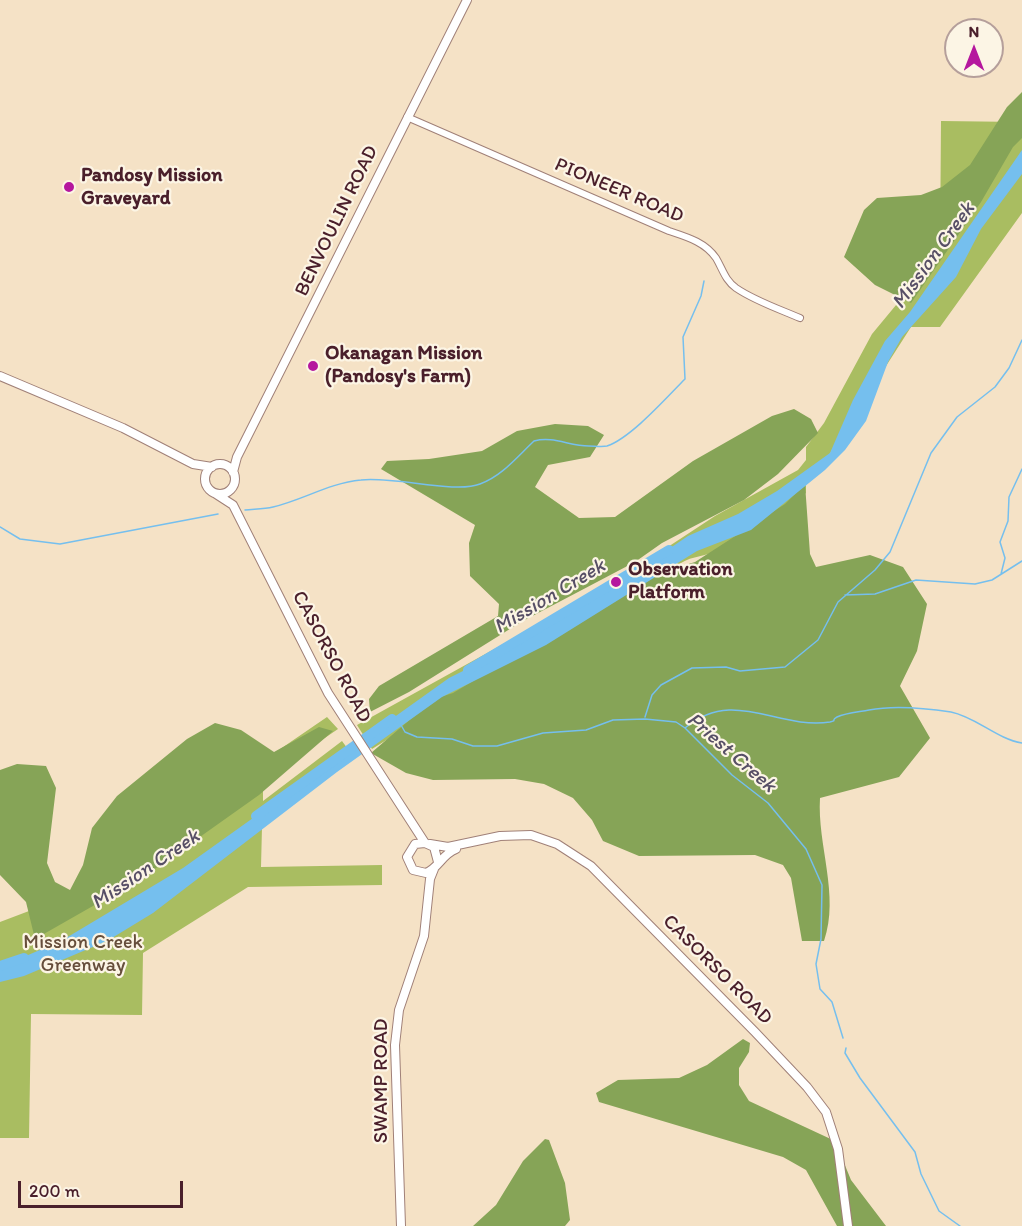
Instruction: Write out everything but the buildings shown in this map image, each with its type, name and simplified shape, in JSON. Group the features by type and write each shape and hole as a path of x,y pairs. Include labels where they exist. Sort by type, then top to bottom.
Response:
{"main road":[{"name":"BENVOULIN ROAD","path":"233,472 237,457 467,0"},
{"path":"0,376 123,428 193,464 212,467 237,457"},
{"path":"193,464 205,480 208,489 234,505"},
{"path":"216,494 226,493 233,486 233,472 221,465"},
{"path":"205,480 212,467"},
{"name":"CASORSO ROAD","path":"233,486 234,505 327,693 408,819 428,843 440,847 467,844 500,836 531,835 557,844 591,866 801,1081 826,1112 838,1149 848,1226"},
{"name":"CASORSO ROAD","path":"408,819 413,836 411,848"},
{"path":"428,843 437,852 436,865 422,874 413,870 408,862 411,848 428,843"},
{"name":"CASORSO ROAD","path":"436,865 451,851 467,844"},
{"name":"SWAMP ROAD","path":"400,1226 395,1045 399,1010 424,936 427,903 436,865"},
{"name":"SWAMP ROAD","path":"413,870 421,879 427,903"}],"street":[{"name":"PIONEER ROAD","path":"407,117 658,227 690,238 706,247 716,259 726,280 737,289 800,318"}],"green space":[{"path":"1022,92 1022,213 940,327 911,327 815,477 806,483 806,493 743,537 714,552 681,563 372,749 357,725 610,585 715,516 798,470 806,460 806,447 824,423 872,334 940,252 941,121 1021,122"},
{"path":"1022,92 1022,138 1013,147 981,202 911,303 875,285 844,257 864,210 877,198 921,195 942,187 970,165 1007,107"},
{"path":"794,409 811,419 818,433 778,474 744,500 662,543 635,562 521,622 409,692 370,712 369,699 379,686 498,616 499,604 470,576 469,543 475,525 381,469 387,461 429,459 482,451 517,431 555,424 588,426 604,435 590,457 548,465 535,487 579,518 615,517 693,461 772,416"},
{"path":"805,484 810,554 816,567 870,555 903,567 927,604 917,651 900,686 930,738 899,777 820,798 830,906 824,941 802,941 791,878 783,865 755,855 639,856 603,841 592,820 573,798 544,784 515,779 433,780 406,773 371,753 434,699 453,693 647,577 695,562 785,504"},
{"name":"Mission Creek Greenway","path":"327,717 338,729 263,780 263,801 342,741 353,756 262,827 261,867 382,865 382,885 248,887 143,953 142,1015 31,1014 29,1138 0,1138 0,922 116,878 254,767"},
{"path":"215,723 241,730 274,752 319,727 333,731 259,795 142,878 35,939 26,902 0,875 0,770 17,764 46,766 56,788 47,863 55,882 70,890 83,865 92,828 117,796 187,739"},
{"path":"743,1039 750,1043 749,1052 739,1068 739,1085 749,1101 835,1141 851,1180 886,1226 837,1226 806,1170 783,1157 599,1102 596,1093 618,1080 679,1078 707,1065"},
{"path":"545,1139 549,1140 565,1183 570,1220 565,1226 473,1226 496,1205 523,1161"}],"water":[{"name":"Mission Creek","path":"1022,150 1022,174 981,229 956,277 902,337 888,362 866,421 845,450 825,470 751,530 697,551 546,645 442,697 337,772 153,913 107,941 24,976 0,982 0,967 61,941 183,868 449,678 509,648 554,618 605,592 688,536 738,514 777,491 830,453 853,400 885,341 910,312"}],"waterway":[{"path":"245,510 273,507 338,484 361,480 375,479 469,487 488,481 509,466 534,441 555,440 582,446 607,446 617,442 648,416 685,379 683,337 701,296 704,281"},
{"path":"645,717 652,695 661,685 692,668 726,667 740,671 785,667 818,640 838,602 875,570 890,552 931,453 957,417 995,387 1009,368 1022,340"},
{"path":"1001,574 1005,558 1000,542 1008,521 1009,497 1022,469"},
{"path":"0,527 20,539 60,544 218,514"},
{"name":"Mission Creek","path":"468,670 669,550"},
{"path":"845,595 875,594 916,580 975,584 992,580 1022,561"},
{"path":"685,728 703,716 721,711 738,710 811,723 830,722 844,714 879,708 910,708 951,712 1022,743"},
{"name":"Mission Creek","path":"256,816 392,719"},
{"name":"Priest Creek","path":"401,725 405,732 417,737 452,739 473,746 497,746 543,733 586,730 613,720 645,719 676,722 685,728 732,775 768,803 806,849 822,885 821,939 816,964 820,989 832,1002 843,1038"},
{"name":"Mission Creek","path":"0,966 24,958"},
{"name":"Priest Creek","path":"846,1048 845,1053 860,1078 915,1152 921,1174 939,1211 960,1226"}],"place":[{"name":"Pandosy Mission Graveyard","path":"69,187"},
{"name":"Okanagan Mission (Pandosy's Farm)","path":"313,366"},
{"name":"Observation Platform","path":"616,582"}]}
